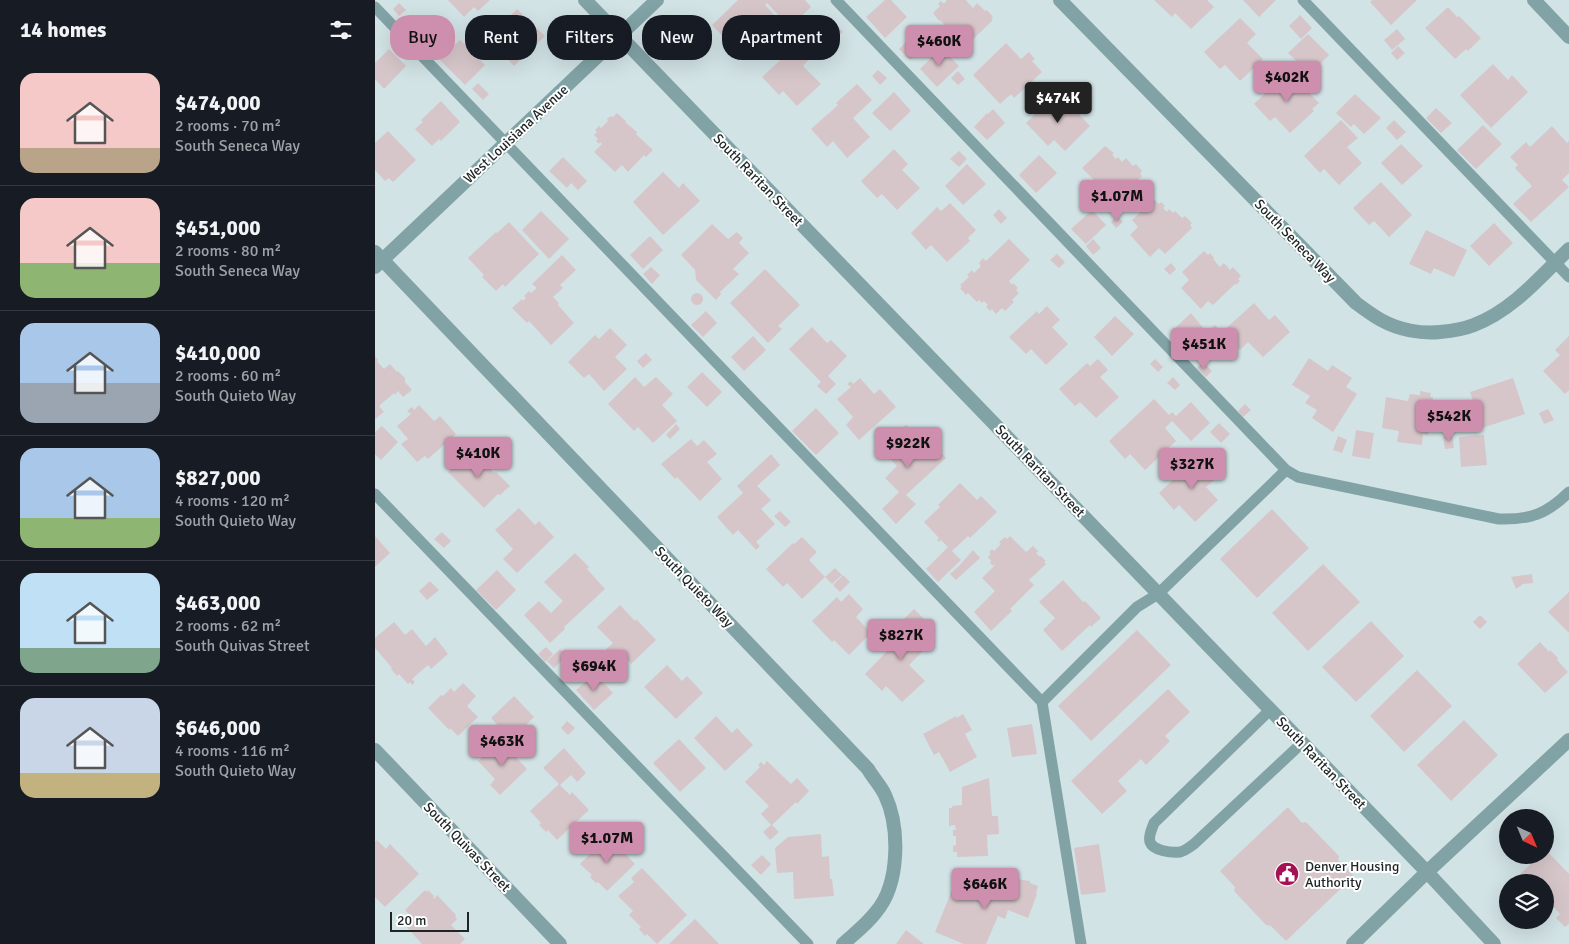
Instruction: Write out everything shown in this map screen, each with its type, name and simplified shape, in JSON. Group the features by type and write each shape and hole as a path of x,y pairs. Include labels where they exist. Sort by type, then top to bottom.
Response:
{"street":[{"name":"South Raritan Street","path":"585,0 599,15"},
{"name":"West Louisiana Avenue","path":"632,24 657,0"},
{"name":"South Seneca Way","path":"1060,0 1356,303 1382,321 1405,329 1427,333 1472,326 1497,314 1516,300 1569,249"},
{"path":"1534,0 1569,37"},
{"name":"South Raritan Street","path":"632,49 1427,872 1494,944"},
{"name":"West Louisiana Avenue","path":"377,260 505,144 594,60"},
{"name":"South Quieto Way","path":"377,260 868,769 885,794 893,818 895,864 889,891 877,912 843,944"},
{"path":"1353,944 1427,872 1569,740"},
{"name":"South Quivas Street","path":"375,750 559,944"}],"lane":[{"path":"836,0 1285,470 1298,477 1499,519 1517,519 1534,516 1560,501 1569,492"},
{"path":"1303,0 1569,277"},
{"path":"375,7 1042,702 1081,944"},
{"path":"1042,702 1137,607 1158,594 1285,470"},
{"path":"375,494 808,944"},
{"path":"1270,710 1154,823 1150,834 1151,846 1156,849 1177,852 1185,850 1194,844 1302,743"}],"building":[{"path":"448,0 490,0 478,11 474,7 464,17"},
{"path":"738,0 805,0 811,7 803,15 778,15 767,3 765,5 774,15 722,15"},
{"path":"885,0 891,0 907,17 885,38 866,17"},
{"path":"947,0 966,0 973,8 977,3 993,17 991,19 993,20 966,46 964,44 952,55 933,35 944,24 933,13 940,6 938,4 941,1 944,4"},
{"path":"1154,0 1207,0 1214,7 1191,29 1175,13 1172,17"},
{"path":"1243,0 1276,0 1259,17"},
{"path":"1372,0 1417,0 1391,25 1370,2"},
{"path":"399,3 406,10 398,15 393,9"},
{"path":"1448,7 1481,38 1468,51 1466,49 1455,59 1425,28"},
{"path":"517,9 523,15 511,15"},
{"path":"722,15 722,36 712,25"},
{"path":"1300,15 1312,28 1301,39 1289,26"},
{"path":"1240,18 1256,34 1247,43 1263,59 1240,81 1225,65 1220,69 1204,52"},
{"path":"537,28 545,36 537,44"},
{"path":"1397,29 1405,39 1392,50 1384,40"},
{"path":"1308,34 1329,55 1310,74 1288,53"},
{"path":"460,40 465,45 465,60 480,60 485,65 465,85 440,60 455,60 455,45"},
{"path":"908,40 920,52 910,60 899,49"},
{"path":"1006,43 1021,59 1029,52 1035,59 1032,61 1042,72 1014,98 1011,94 1000,104 973,75"},
{"path":"1398,46 1405,53 1397,60 1391,53"},
{"path":"941,48 959,66 937,87 920,69"},
{"path":"389,49 390,60 400,60 406,66 384,89 375,79 375,63"},
{"path":"508,60 520,60 514,66"},
{"path":"780,60 808,60 803,66 821,84 797,106 783,91 779,95 762,77"},
{"path":"1493,64 1508,80 1512,75 1528,92 1491,128 1460,95"},
{"path":"878,70 887,78 880,85 872,76"},
{"path":"958,71 965,79 958,85 951,78"},
{"path":"1292,75 1319,103 1312,109 1314,111 1290,133 1275,117 1270,121 1254,104 1281,78 1285,82"},
{"path":"478,83 489,94 483,100 472,89"},
{"path":"857,84 872,100 853,118 870,137 847,158 833,141 827,147 811,129 838,105 836,103"},
{"path":"894,92 911,111 890,131 872,113"},
{"path":"1355,94 1381,118 1364,134 1354,124 1351,127 1336,113"},
{"path":"1055,95 1071,112 1074,109 1090,126 1065,151 1054,140 1048,146 1026,123"},
{"path":"441,101 460,122 441,141 439,139 432,146 415,129 423,122 421,120"},
{"path":"1436,108 1452,123 1441,133 1426,118"},
{"path":"993,109 1005,123 987,140 974,127"},
{"path":"617,113 653,150 646,157 644,155 628,172 622,165 615,172 594,152 602,144 596,141 598,139 594,135 597,132 595,130 599,126 601,128 608,121 607,119"},
{"path":"1341,120 1358,138 1347,147 1362,163 1339,185 1324,169 1320,173 1304,156"},
{"path":"1394,120 1406,132 1397,140 1386,128"},
{"path":"1483,125 1502,144 1476,169 1457,150"},
{"path":"1552,126 1567,143 1569,141 1569,173 1562,180 1569,187 1531,222 1513,204 1532,186 1515,168 1518,165 1510,157 1526,142 1530,147"},
{"path":"388,131 416,160 393,182 389,178 385,181 375,170 375,143"},
{"path":"1401,144 1423,166 1402,185 1381,163"},
{"path":"1105,146 1114,153 1112,155 1116,159 1118,157 1122,162 1126,158 1133,166 1136,164 1142,171 1140,174 1142,176 1106,208 1092,194 1100,186 1082,168"},
{"path":"894,149 908,164 902,170 920,188 897,210 882,194 877,198 861,181"},
{"path":"959,151 967,159 959,167 950,159"},
{"path":"1039,155 1057,173 1036,193 1019,175"},
{"path":"563,157 587,181 578,190 571,183 567,188 549,171"},
{"path":"967,164 986,184 963,205 945,186"},
{"path":"663,172 679,188 683,183 700,201 663,235 633,202"},
{"path":"1381,182 1412,215 1389,237 1374,221 1369,225 1353,208"},
{"path":"1154,199 1159,204 1161,202 1165,206 1163,208 1167,212 1169,209 1173,213 1175,211 1182,218 1185,216 1192,223 1190,225 1192,228 1165,254 1159,248 1150,257 1130,235 1138,227 1132,220"},
{"path":"950,203 976,230 968,238 970,241 947,262 931,245 926,250 911,233 937,207 941,211"},
{"path":"999,209 1007,218 1001,224 993,215"},
{"path":"1092,210 1106,225 1086,244 1071,229"},
{"path":"541,211 569,239 549,259 522,230"},
{"path":"1117,216 1123,222 1116,228 1111,222"},
{"path":"509,222 539,254 505,287 503,284 496,291 482,277 484,275 468,258"},
{"path":"1494,223 1513,243 1489,266 1470,246"},
{"path":"712,224 728,239 737,232 743,238 739,243 749,253 733,269 739,274 720,292 721,294 716,300 696,280 695,270 681,255"},
{"path":"1426,230 1467,250 1454,277 1434,268 1431,274 1409,264"},
{"path":"650,236 663,250 643,269 630,255"},
{"path":"1009,239 1030,260 1009,281 1018,288 1016,290 1019,293 1012,300 1014,302 1005,311 1002,308 996,314 992,309 990,311 986,307 988,305 984,301 982,303 979,300 977,302 968,293 966,295 960,288 962,287 960,285 969,277 967,275 972,270 974,273 981,266 979,263 983,258 986,261"},
{"path":"1093,239 1101,248 1093,255 1086,246"},
{"path":"1204,251 1208,255 1210,253 1220,267 1224,263 1230,270 1233,267 1241,276 1238,279 1240,281 1213,305 1208,301 1201,309 1181,288 1189,280 1182,272"},
{"path":"1057,254 1065,262 1059,268 1050,260"},
{"path":"562,255 576,270 560,285 563,288 553,297 574,323 551,345 529,321 527,323 512,308 522,299 523,301 526,298 524,296 529,291 531,293 537,288 532,284"},
{"path":"1171,263 1176,269 1170,275 1164,269"},
{"path":"651,267 660,275 652,284 643,274"},
{"path":"765,269 800,305 778,326 782,329 768,343 730,303"},
{"path":"699,293 702,294 702,304 695,305 692,304 691,297 692,294"},
{"path":"1254,303 1269,320 1275,315 1290,332 1263,357 1248,342 1240,350 1226,335 1215,345 1205,334 1215,325 1222,332"},
{"path":"1047,306 1060,320 1052,327 1068,344 1046,365 1031,349 1026,354 1009,337 1037,311 1039,314"},
{"path":"706,311 717,323 703,337 691,325"},
{"path":"1191,313 1204,329 1187,345 1173,330"},
{"path":"1115,316 1134,334 1112,356 1094,337"},
{"path":"812,327 827,343 831,340 847,356 828,376 836,384 826,394 817,386 821,382 789,349"},
{"path":"610,328 627,345 615,357 627,369 604,391 589,374 584,378 568,362 595,335 599,339"},
{"path":"753,336 766,350 744,371 731,357"},
{"path":"1569,336 1569,390 1565,394 1543,371 1560,355 1555,350"},
{"path":"646,353 652,360 643,368 637,361"},
{"path":"375,356 384,369 390,364 398,371 412,390 403,397 398,391 395,395 394,393 379,406 384,412 375,419"},
{"path":"1309,358 1328,371 1332,365 1352,378 1346,387 1357,394 1333,432 1312,418 1317,410 1305,403 1310,396 1292,385"},
{"path":"1098,359 1108,370 1100,377 1119,397 1096,418 1080,402 1075,406 1059,389 1087,363 1090,366"},
{"path":"1155,359 1163,367 1158,372 1150,364"},
{"path":"1203,362 1212,371 1206,377 1197,368"},
{"path":"702,372 722,392 707,407 687,387"},
{"path":"635,377 644,387 656,377 673,394 662,405 677,421 653,443 638,427 634,431 608,404"},
{"path":"1173,377 1180,385 1175,390 1167,383"},
{"path":"860,378 874,394 880,389 896,407 859,440 846,425 853,417 837,399 851,387 847,384 851,381 853,384"},
{"path":"1513,378 1525,414 1482,428 1470,392"},
{"path":"1420,391 1431,393 1430,397 1433,397 1428,435 1423,434 1422,445 1397,442 1399,431 1382,428 1386,397 1408,401 1410,394 1420,395"},
{"path":"1154,399 1169,415 1172,412 1176,416 1191,402 1210,423 1191,441 1172,421 1165,428 1176,441 1145,470 1130,454 1125,459 1109,441"},
{"path":"1245,404 1251,410 1243,417 1238,411"},
{"path":"419,405 434,421 440,416 456,434 428,459 425,456 417,462 401,444 408,439 397,426 411,414 407,411 412,407 414,410"},
{"path":"816,408 839,433 816,455 792,431"},
{"path":"1548,409 1554,420 1544,424 1539,413"},
{"path":"1219,423 1230,434 1221,443 1210,432"},
{"path":"676,424 680,429 670,439 666,435"},
{"path":"906,425 924,443 928,439 946,458 906,495 916,504 896,524 882,509 899,492 885,478 897,466 881,449"},
{"path":"382,426 398,442 381,460 375,454 375,432"},
{"path":"1356,430 1374,433 1370,459 1352,456"},
{"path":"1484,435 1487,465 1461,467 1459,437"},
{"path":"1338,436 1347,440 1342,453 1333,450"},
{"path":"1452,436 1454,448 1445,449 1443,437"},
{"path":"691,439 697,446 704,440 717,454 707,462 722,479 700,501 677,477 675,479 661,464"},
{"path":"471,450 510,486 500,495 498,494 484,508 448,472"},
{"path":"771,454 780,465 757,486 771,500 761,509 775,524 756,542 760,546 756,550 738,530 733,535 717,517 743,493 737,486"},
{"path":"1198,456 1218,477 1206,487 1218,500 1195,522 1179,505 1174,510 1159,493"},
{"path":"960,483 977,500 981,496 997,512 970,538 968,536 952,551 961,560 938,582 926,569 948,547 941,540 939,542 937,540 939,538 924,522 940,507 938,505"},
{"path":"519,508 535,525 539,521 554,537 517,573 503,559 513,549 495,530"},
{"path":"1272,509 1309,548 1257,598 1220,559"},
{"path":"780,511 791,522 785,527 774,516"},
{"path":"442,532 451,541 444,548 434,539"},
{"path":"375,536 390,553 375,567"},
{"path":"1010,536 1026,552 1033,546 1038,551 1036,553 1046,561 1044,562 1046,564 1029,580 1034,585 1010,609 1012,611 991,631 974,612 995,591 982,578 995,565 993,566 990,563 991,561 988,557 991,554 989,552 992,549 994,551 1001,544 999,542 1005,537 1007,539"},
{"path":"802,537 817,552 809,560 825,577 802,599 787,583 783,587 766,569"},
{"path":"973,550 980,558 956,580 950,574"},
{"path":"575,553 589,567 587,569 605,589 564,627 565,629 550,643 524,615 539,601 551,613 563,601 544,582"},
{"path":"1323,564 1360,602 1308,651 1272,613"},
{"path":"835,568 842,575 832,584 825,577"},
{"path":"497,570 516,590 496,610 476,590"},
{"path":"1532,574 1533,583 1523,584 1516,589 1511,577"},
{"path":"843,575 850,582 840,592 833,585"},
{"path":"1063,580 1101,618 1091,627 1090,625 1062,651 1043,630 1055,618 1039,602"},
{"path":"430,581 439,590 427,600 419,591"},
{"path":"1569,592 1569,633 1548,612"},
{"path":"849,594 863,609 856,617 871,633 849,655 834,640 832,642 812,621 837,597 841,602"},
{"path":"620,605 656,640 631,664 627,659 618,667 604,651 613,643 597,627"},
{"path":"914,609 929,624 914,640 924,650 909,665 925,681 902,702 886,686 882,691 865,674 891,647 893,649 907,635 897,626"},
{"path":"1480,615 1487,622 1480,629 1473,622"},
{"path":"1371,621 1404,656 1356,702 1322,667"},
{"path":"394,622 405,635 412,629 426,646 435,637 448,654 431,669 428,665 412,679 415,682 412,685 410,682 408,684 399,674 397,676 375,648 375,638"},
{"path":"1137,630 1171,665 1091,741 1058,706"},
{"path":"1540,642 1558,658 1557,660 1568,672 1545,693 1517,664"},
{"path":"546,647 553,654 545,662 538,654"},
{"path":"560,649 567,656 554,668 547,661"},
{"path":"667,665 682,681 687,676 703,693 676,719 644,687"},
{"path":"1417,670 1452,706 1404,752 1370,716"},
{"path":"595,674 613,693 594,710 576,690"},
{"path":"463,683 476,696 467,706 478,717 458,736 450,728 449,730 428,708 441,695 443,696 451,688 454,692"},
{"path":"1168,689 1190,712 1165,736 1170,741 1146,765 1141,759 1118,781 1127,791 1102,814 1071,781"},
{"path":"514,696 534,717 511,740 491,718"},
{"path":"963,714 972,730 965,734 977,757 950,772 939,752 934,755 923,734"},
{"path":"716,716 732,733 737,728 753,745 725,771 694,738"},
{"path":"1464,720 1498,755 1451,801 1417,765"},
{"path":"567,721 575,728 568,735 561,728"},
{"path":"1032,724 1037,754 1012,757 1007,728"},
{"path":"679,739 706,768 680,792 653,763"},
{"path":"500,740 527,769 500,795 490,785 495,779 478,761"},
{"path":"564,748 586,773 577,782 571,775 560,785 570,795 572,792 589,810 557,840 548,830 546,832 539,825 541,823 530,811 559,784 543,768"},
{"path":"767,761 791,784 797,778 809,791 772,825 779,832 770,840 763,832 771,825 761,814 769,806 745,782 760,767 758,765 761,762 764,765"},
{"path":"989,778 992,816 998,816 999,834 987,835 988,856 957,857 957,852 953,852 953,846 956,845 956,836 953,836 953,830 956,830 955,825 949,826 949,808 962,805 962,787"},
{"name":"Denver Housing Authority","path":"1288,807 1302,823 1306,822 1339,856 1338,860 1354,876 1286,941 1271,926 1266,925 1234,891 1235,887 1220,871"},
{"path":"821,834 822,857 829,856 830,879 832,879 834,896 794,899 793,872 777,873 775,848 788,837"},
{"path":"608,836 635,864 607,891 590,877 592,875 580,864"},
{"path":"377,840 386,849 390,844 419,874 385,907 375,897 375,842"},
{"path":"1099,844 1106,892 1081,895 1074,848"},
{"path":"762,855 771,864 761,875 751,865"},
{"path":"1554,858 1569,874 1569,924 1565,927 1556,918 1560,914 1554,908 1554,874 1521,873 1530,864 1554,864"},
{"path":"642,868 687,915 657,944 647,934 645,936 639,929 641,927 629,915 633,911 618,896 634,882 631,878"},
{"path":"999,876 1030,881 1030,883 1038,886 1028,918 1008,910 1005,919 998,916 986,944 964,944 935,932 952,890 970,898 971,895 975,897 974,899 987,904 988,902 986,902 996,878 998,879"},
{"path":"425,890 427,892 428,890 434,896 434,899 437,895 456,915 457,919 451,925 465,939 460,944 422,944 405,925 412,918 405,910"},
{"path":"695,919 719,944 669,944"},
{"path":"906,930 924,944 896,944"}],"place":[{"name":"Denver Housing Authority","path":"1287,874"}]}
